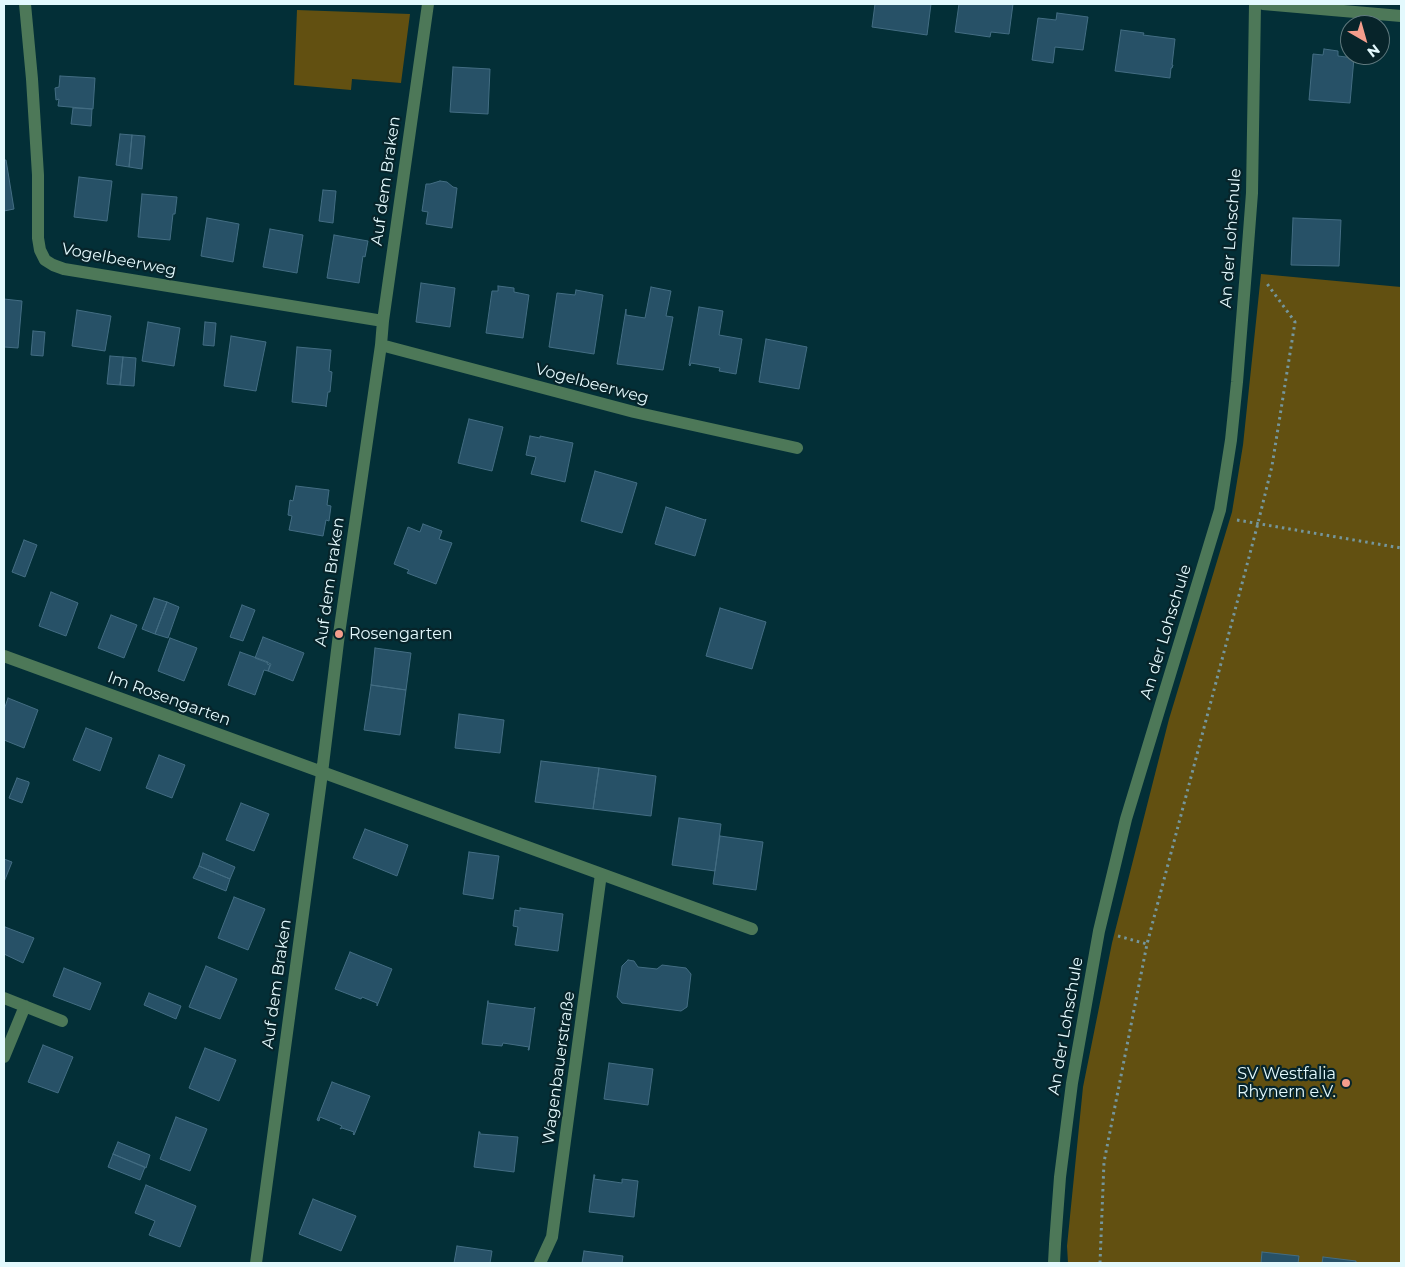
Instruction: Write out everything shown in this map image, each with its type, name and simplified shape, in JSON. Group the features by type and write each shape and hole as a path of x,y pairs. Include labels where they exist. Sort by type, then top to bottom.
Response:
{"street":[{"name":"Vogelbeerweg","path":"25,4 38,176 38,238 40,250 45,260 64,269 383,321"},
{"name":"Auf dem Braken","path":"255,1260 322,773 339,634 428,4"},
{"name":"An der Lohschule","path":"1054,1263 1060,1177 1072,1083 1099,931 1126,819 1220,510 1237,382 1252,193 1255,4"},
{"path":"1263,4 1401,16"},
{"name":"Vogelbeerweg","path":"381,345 634,412 796,448"},
{"name":"Im Rosengarten","path":"4,656 322,773"},
{"path":"322,773 752,928"},
{"name":"Wagenbauerstraße","path":"540,1263 552,1237 601,874"},
{"path":"4,998 62,1021"},
{"path":"4,1056 25,1006"}],"path":[{"path":"1100,1263 1104,1162 1147,944 1272,466 1295,322 1247,258"},
{"path":"1218,517 1401,548"},
{"path":"1099,931 1147,944"}],"shaded area":[{"path":"297,10 410,14 401,83 352,79 351,90 294,85"},
{"path":"1261,274 1401,287 1401,1263 1068,1263 1067,1246 1083,1087 1112,943 1169,719 1232,512 1243,445"}],"building":[{"path":"875,4 931,4 927,35 872,27"},
{"path":"959,4 1013,4 1009,34 991,32 990,37 955,32"},
{"path":"1057,13 1088,17 1083,50 1055,47 1053,63 1032,60 1038,18 1056,20"},
{"path":"1121,30 1175,39 1170,78 1115,71"},
{"path":"1324,49 1338,51 1340,65 1353,65 1350,103 1309,100 1313,54 1323,55"},
{"path":"453,67 490,69 488,114 450,112"},
{"path":"60,76 95,78 93,109 58,106 59,99 56,100 55,88 59,87"},
{"path":"73,108 92,109 91,126 71,124"},
{"path":"120,134 132,135 129,167 116,165"},
{"path":"132,135 145,136 142,169 129,167"},
{"path":"4,160 6,160 14,209 4,211"},
{"path":"79,177 112,181 107,221 74,217"},
{"path":"440,181 447,182 457,188 452,228 426,224 428,212 422,211 426,184"},
{"path":"323,190 336,191 333,223 319,221"},
{"path":"142,194 177,197 170,240 138,237"},
{"path":"207,218 239,224 233,262 201,256"},
{"path":"1293,218 1341,220 1339,266 1291,265"},
{"path":"270,229 303,235 297,273 263,267"},
{"path":"334,235 368,241 365,257 363,256 359,283 327,278"},
{"path":"421,283 455,288 450,327 416,322"},
{"path":"498,286 514,288 514,292 529,295 523,338 486,333 492,291 498,291"},
{"path":"651,287 671,291 666,316 673,317 663,370 617,364 626,309 626,315 645,318"},
{"path":"576,290 603,295 594,354 549,347 557,293 575,295"},
{"path":"4,299 22,301 18,348 4,347"},
{"path":"699,307 723,311 719,335 742,339 736,374 719,371 720,368 691,363 689,365"},
{"path":"77,310 111,316 105,351 72,346"},
{"path":"148,322 180,328 174,366 142,361"},
{"path":"205,322 216,323 214,346 203,345"},
{"path":"33,331 45,332 43,356 31,355"},
{"path":"231,336 266,342 256,391 224,386"},
{"path":"766,339 807,347 799,389 759,382"},
{"path":"297,347 331,350 329,371 332,372 326,407 292,402"},
{"path":"110,356 123,357 120,385 107,384"},
{"path":"123,357 136,358 134,386 120,385"},
{"path":"469,419 503,427 492,471 458,463"},
{"path":"530,436 540,438 540,436 573,443 565,482 531,474 536,457 526,455"},
{"path":"595,471 637,483 622,533 581,521"},
{"path":"296,486 329,490 327,505 331,506 329,521 326,520 323,536 289,530 292,516 288,515 290,500 293,501"},
{"path":"666,507 706,519 695,556 655,544"},
{"path":"423,524 442,531 439,539 452,543 436,584 407,573 409,570 394,564 408,527 420,532"},
{"path":"24,540 37,545 25,577 12,572"},
{"path":"51,592 78,603 66,636 39,626"},
{"path":"154,598 167,602 155,634 142,629"},
{"path":"167,602 179,607 168,638 155,634"},
{"path":"242,605 255,610 243,641 230,637"},
{"path":"720,608 766,622 752,669 706,656"},
{"path":"111,615 137,625 124,658 98,648"},
{"path":"263,637 304,653 293,681 268,671 271,664 255,658"},
{"path":"170,638 197,648 184,681 158,671"},
{"path":"375,648 411,653 406,690 371,685"},
{"path":"240,652 268,662 267,664 270,665 268,671 264,670 255,695 228,685"},
{"path":"371,685 406,690 400,735 364,730"},
{"path":"8,698 38,710 24,748 4,740 4,710"},
{"path":"459,714 504,720 500,753 455,748"},
{"path":"86,728 112,738 100,771 73,760"},
{"path":"159,755 185,765 172,798 146,788"},
{"path":"541,761 599,768 593,809 535,802"},
{"path":"599,768 656,776 651,816 593,809"},
{"path":"17,778 29,782 22,803 9,798"},
{"path":"241,803 269,814 254,851 226,840"},
{"path":"679,818 721,824 715,871 672,865"},
{"path":"365,829 408,845 397,876 353,858"},
{"path":"720,836 763,842 756,890 713,884"},
{"path":"469,852 499,856 493,899 463,894"},
{"path":"203,853 235,867 230,879 199,866"},
{"path":"4,859 12,862 4,882"},
{"path":"199,866 230,879 226,891 193,878"},
{"path":"234,897 265,909 248,950 218,938"},
{"path":"520,908 563,914 558,951 515,945 518,927 513,926 515,910 520,911"},
{"path":"5,927 34,938 23,963 4,954"},
{"path":"350,952 392,969 377,1006 377,1003 335,989"},
{"path":"628,960 634,961 638,967 657,969 662,965 686,968 691,974 687,1007 681,1011 622,1003 617,997 622,966"},
{"path":"206,966 237,979 220,1019 189,1007"},
{"path":"64,968 101,983 90,1010 53,996"},
{"path":"149,993 181,1006 176,1019 144,1005"},
{"path":"488,1001 488,1003 534,1009 535,1007 529,1050 529,1047 503,1043 502,1046 482,1044"},
{"path":"43,1045 73,1057 58,1093 28,1082"},
{"path":"205,1048 236,1060 219,1101 189,1088"},
{"path":"609,1063 653,1069 648,1105 604,1099"},
{"path":"332,1082 370,1096 354,1135 354,1132 340,1129 342,1126 320,1117 319,1121 317,1120"},
{"path":"176,1117 207,1129 190,1171 160,1159"},
{"path":"479,1132 480,1134 518,1137 514,1172 474,1167"},
{"path":"118,1142 150,1155 146,1168 113,1154"},
{"path":"113,1154 145,1167 140,1180 108,1167"},
{"path":"594,1175 594,1179 622,1183 622,1179 638,1181 634,1217 589,1212"},
{"path":"146,1185 196,1206 180,1247 149,1235 155,1221 135,1213"},
{"path":"313,1199 356,1216 341,1251 299,1234"},
{"path":"457,1246 492,1251 490,1263 454,1263"},
{"path":"584,1251 623,1256 622,1263 582,1263"},
{"path":"1262,1252 1299,1256 1298,1263 1261,1263"},
{"path":"1323,1257 1356,1261 1356,1263 1322,1263"}],"place":[{"name":"Rosengarten","path":"339,634"},
{"name":"SV Westfalia Rhynern e.V.","path":"1346,1083"}]}
